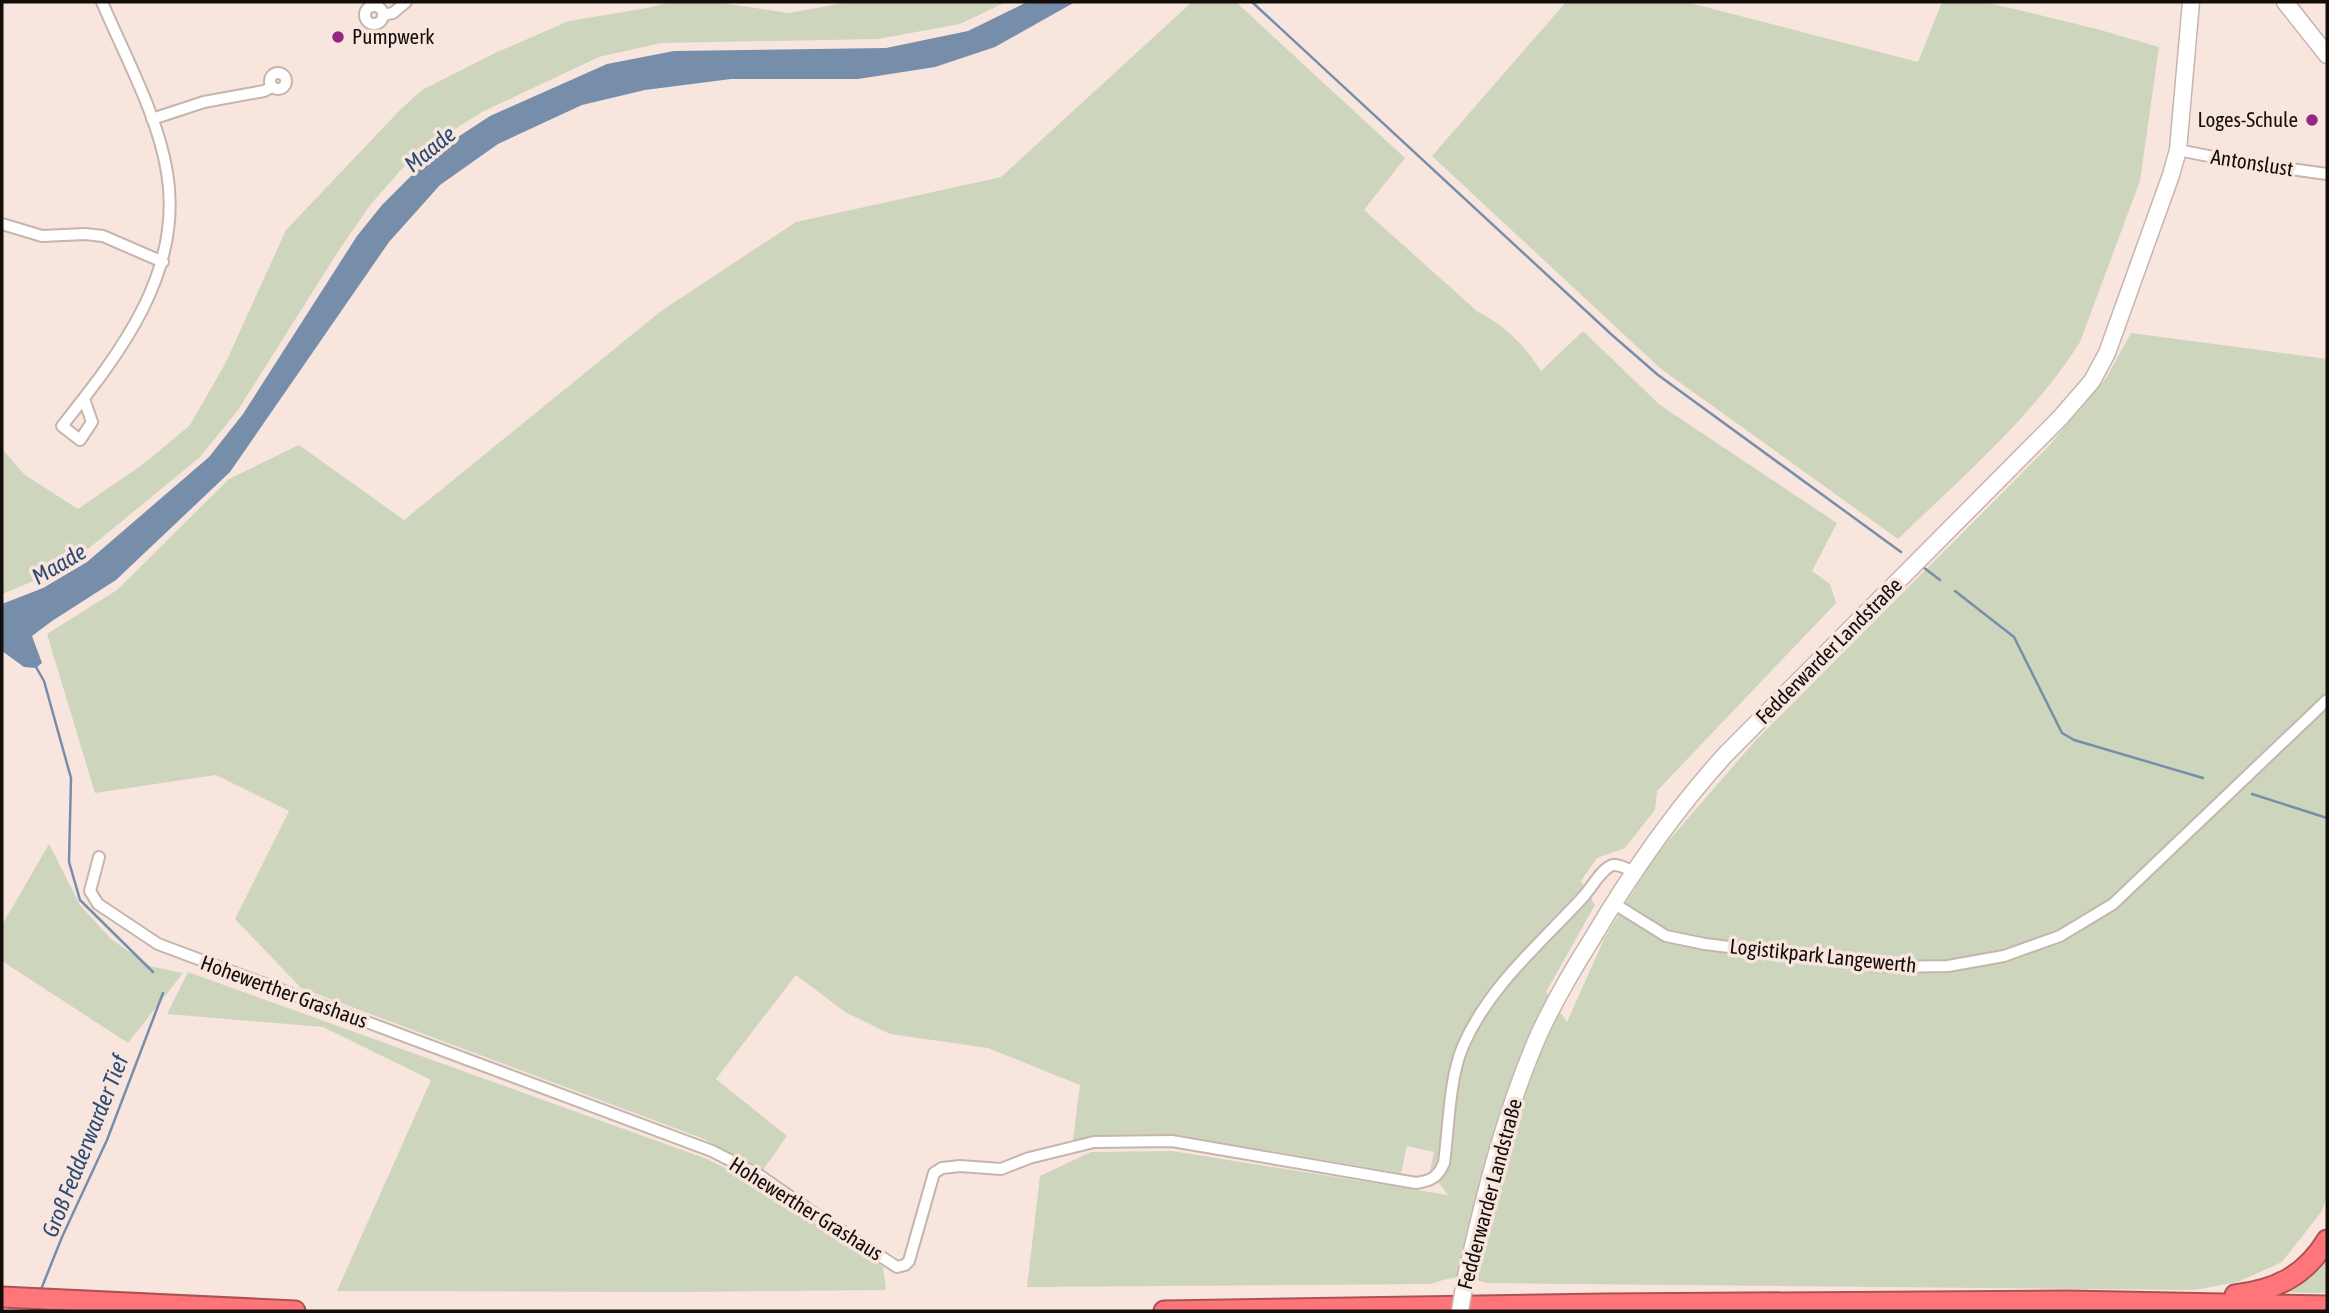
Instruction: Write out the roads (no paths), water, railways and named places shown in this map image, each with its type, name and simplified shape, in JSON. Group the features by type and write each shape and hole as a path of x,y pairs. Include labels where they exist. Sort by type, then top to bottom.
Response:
{"highway":[{"path":"2153,1303 2166,1295 2229,1295 2273,1288 2301,1270 2327,1240"},
{"path":"3,1297 295,1311"},
{"path":"1164,1311 1604,1304 2069,1301 2327,1306"}],"street":[{"path":"84,399 138,320 163,262 169,225 167,170 152,119 102,2"},
{"path":"383,15 393,13 406,2"},
{"name":"Fedderwarder Landstraße","path":"1460,1311 1497,1150 1540,1032 1569,976 1633,872 1688,798 1726,754 2060,418 2088,387 2103,361 2118,328 2178,150 2192,2"},
{"path":"2285,2 2327,55"},
{"path":"152,119 204,102 264,91 272,87"},
{"name":"Antonslust","path":"2178,150 2239,162 2327,174"},
{"path":"2,224 42,236 103,236 163,262"},
{"name":"Logistikpark Langewerth","path":"1613,903 1666,936 1705,944 1889,967 1948,966 2004,956 2060,936 2113,904 2327,700"},
{"name":"Hohewerther Grashaus","path":"99,857 90,891 98,904 158,944 712,1151 759,1175 897,1267 909,1261 934,1173 942,1168 960,1166 1001,1169 1029,1158 1094,1142 1172,1140 1416,1183 1429,1181 1439,1174 1444,1163 1455,1076 1463,1048 1480,1014 1525,957 1611,865 1618,865 1633,872"}],"water":[{"path":"1027,2 1075,2 995,47 935,67 858,79 731,79 645,90 582,105 498,144 440,185 389,242 230,472 116,580 32,636 42,663 36,668 24,667 2,651 2,604 43,588 87,562 209,457 243,414 357,236 382,205 435,152 490,116 607,64 674,51 886,48 968,31"}],"waterway":[{"path":"1252,2 1658,375 1901,552"},
{"path":"1923,567 1940,580"},
{"path":"1955,591 2014,637 2062,733 2074,740 2203,778"},
{"name":"Groß Fedderwarder Tief","path":"36,667 44,681 71,778 69,862 80,900 153,972"},
{"path":"2252,794 2327,818"},
{"name":"Groß Fedderwarder Tief","path":"40,1292 107,1140 163,993"}],"place":[{"name":"Pumpwerk","path":"338,37"},
{"name":"Loges-Schule","path":"2312,120"}],"water label":[{"name":"Maade","path":"430,149"},
{"name":"Maade","path":"59,564"}]}
